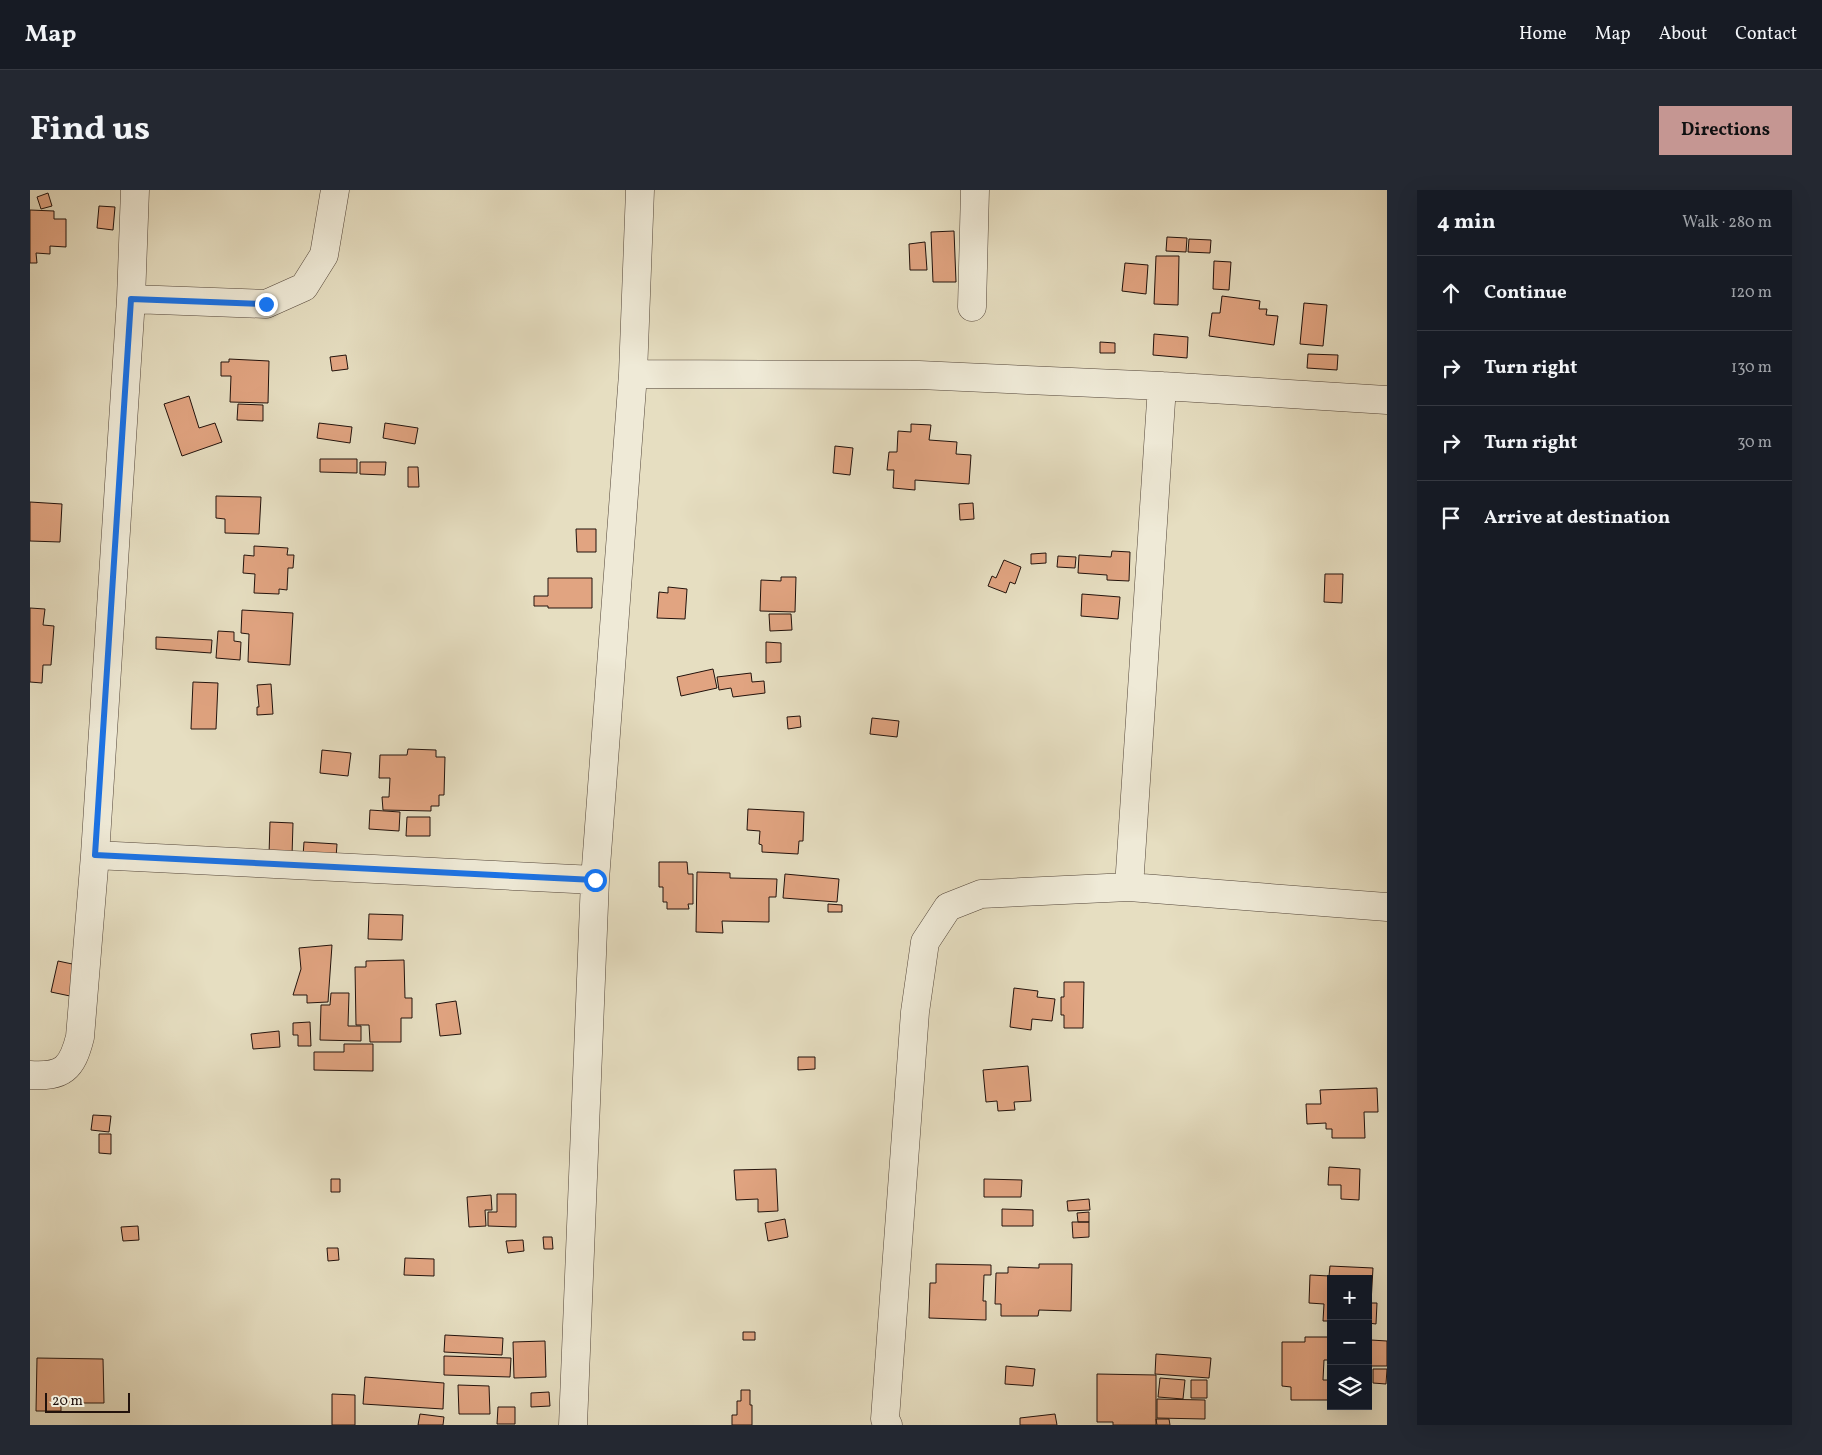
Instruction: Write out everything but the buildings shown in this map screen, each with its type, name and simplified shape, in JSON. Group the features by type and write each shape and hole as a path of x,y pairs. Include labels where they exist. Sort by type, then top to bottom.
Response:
{"street":[{"path":"30,1075 46,1076 64,1070 76,1055 80,1037 95,855 131,299 135,190"},
{"path":"131,299 266,304 304,287 324,255 335,190"},
{"path":"573,1425 595,880 633,374 640,190"},
{"path":"972,307 975,190"},
{"path":"633,374 919,375 1162,386 1387,400"},
{"path":"1130,887 1162,386"},
{"path":"95,855 595,880"},
{"path":"888,1425 885,1419 915,1012 925,942 948,907 981,894 1130,887 1387,907"}],"route":[{"path":"266,304 131,299 95,855 595,880"}]}
